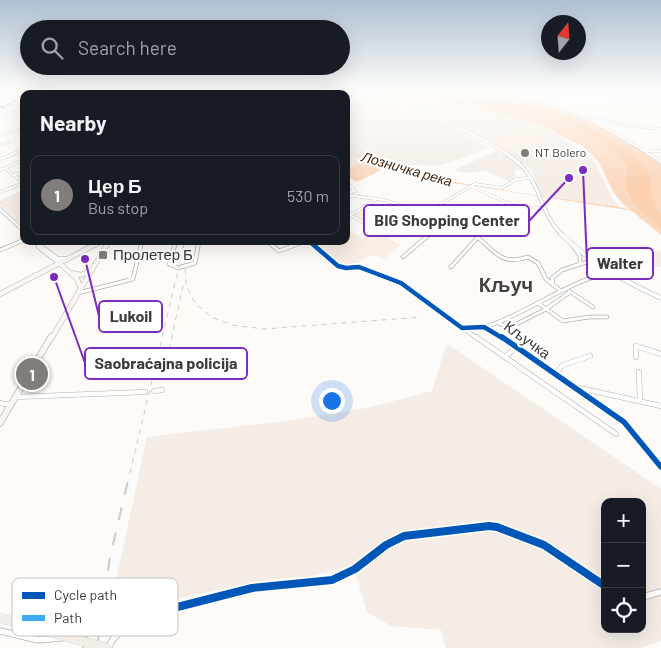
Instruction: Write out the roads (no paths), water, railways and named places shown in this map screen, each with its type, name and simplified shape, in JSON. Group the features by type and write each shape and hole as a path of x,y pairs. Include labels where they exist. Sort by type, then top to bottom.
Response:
{"main road":[{"path":"0,294 48,269 56,262 68,259 92,246 102,245 102,252"},
{"path":"0,423 107,245"},
{"path":"64,267 68,259"},
{"path":"56,262 79,281 79,291"},
{"path":"48,269 64,267"},
{"path":"71,273 81,275 92,270"},
{"path":"64,636 107,648"}],"street":[{"path":"445,122 517,160 528,169 544,208 558,231 588,257 621,279 661,298"},
{"path":"595,122 606,127 661,162"},
{"path":"610,122 661,129"},
{"path":"0,135 20,129"},
{"path":"0,145 9,142"},
{"path":"645,151 661,151"},
{"path":"0,159 20,152"},
{"path":"0,170 20,162"},
{"path":"5,168 20,180"},
{"path":"13,175 20,173"},
{"path":"405,234 426,213 470,186 475,184 502,188 516,179 532,178"},
{"path":"0,192 20,184"},
{"path":"350,186 355,191 350,193"},
{"path":"470,186 518,207 544,208"},
{"path":"350,196 401,205 458,224 478,237 491,251 505,259 516,261 528,257 537,262 545,277 554,285 570,292 593,307"},
{"path":"366,224 350,215 377,200"},
{"path":"0,210 19,226"},
{"path":"396,230 418,211"},
{"path":"403,257 446,220"},
{"path":"450,267 478,237"},
{"path":"0,250 20,242"},
{"path":"572,244 579,254 578,263"},
{"path":"38,245 56,262"},
{"path":"39,245 58,259 68,259"},
{"path":"79,291 133,278 141,245"},
{"path":"175,245 169,262 170,266 174,268 189,266 195,263 198,245"},
{"name":"Кључка","path":"272,245 279,251 296,245"},
{"name":"Кључка","path":"313,245 338,266 346,268 359,267 401,283 616,434"},
{"path":"552,278 557,273 588,257"},
{"path":"578,263 593,260"},
{"path":"484,327 499,323 585,279 603,274"},
{"path":"545,277 552,278"},
{"path":"552,278 554,285"},
{"path":"499,323 509,328 546,309 570,292"},
{"path":"538,303 563,321 589,317 607,317"},
{"name":"Кључка","path":"464,328 484,327 492,330 515,348 624,422 661,466"},
{"path":"636,357 636,346 661,354"},
{"path":"505,357 515,348"},
{"path":"554,375 563,365 590,356"},
{"path":"639,372 640,401"},
{"path":"572,387 661,406"},
{"path":"154,392 162,390"},
{"path":"14,397 145,392"},
{"path":"0,403 10,405"},
{"path":"178,606 247,589 277,584 325,581 337,578 365,562 391,541 404,536 489,526 508,530 544,544 601,583"},
{"path":"646,596 661,592"},
{"path":"18,636 35,641 48,642 68,636"},
{"path":"107,648 115,636"}],"waterway":[{"name":"Лозничка река","path":"350,152 380,162 405,165 434,179 469,185"},
{"name":"Лозничка река","path":"620,208 641,212"}],"railway":[{"path":"130,473 184,245"},
{"path":"185,259 186,285 195,303 211,317 232,325 265,329 422,317"},
{"path":"167,359 184,281"},
{"path":"107,578 110,557 130,472"},
{"path":"83,648 87,636"},
{"path":"97,648 99,636"}],"place":[{"name":"NT Bolero","path":"525,153"},
{"name":"Walter","path":"583,170"},
{"name":"BIG Shopping Center","path":"569,178"},
{"name":"Пролетер Б","path":"103,255"},
{"name":"Lukoil","path":"85,259"},
{"name":"Saobraćajna policija","path":"54,277"},
{"name":"Цер Б","path":"32,374"}],"district":[{"name":"Кључ","path":"506,285"}]}
